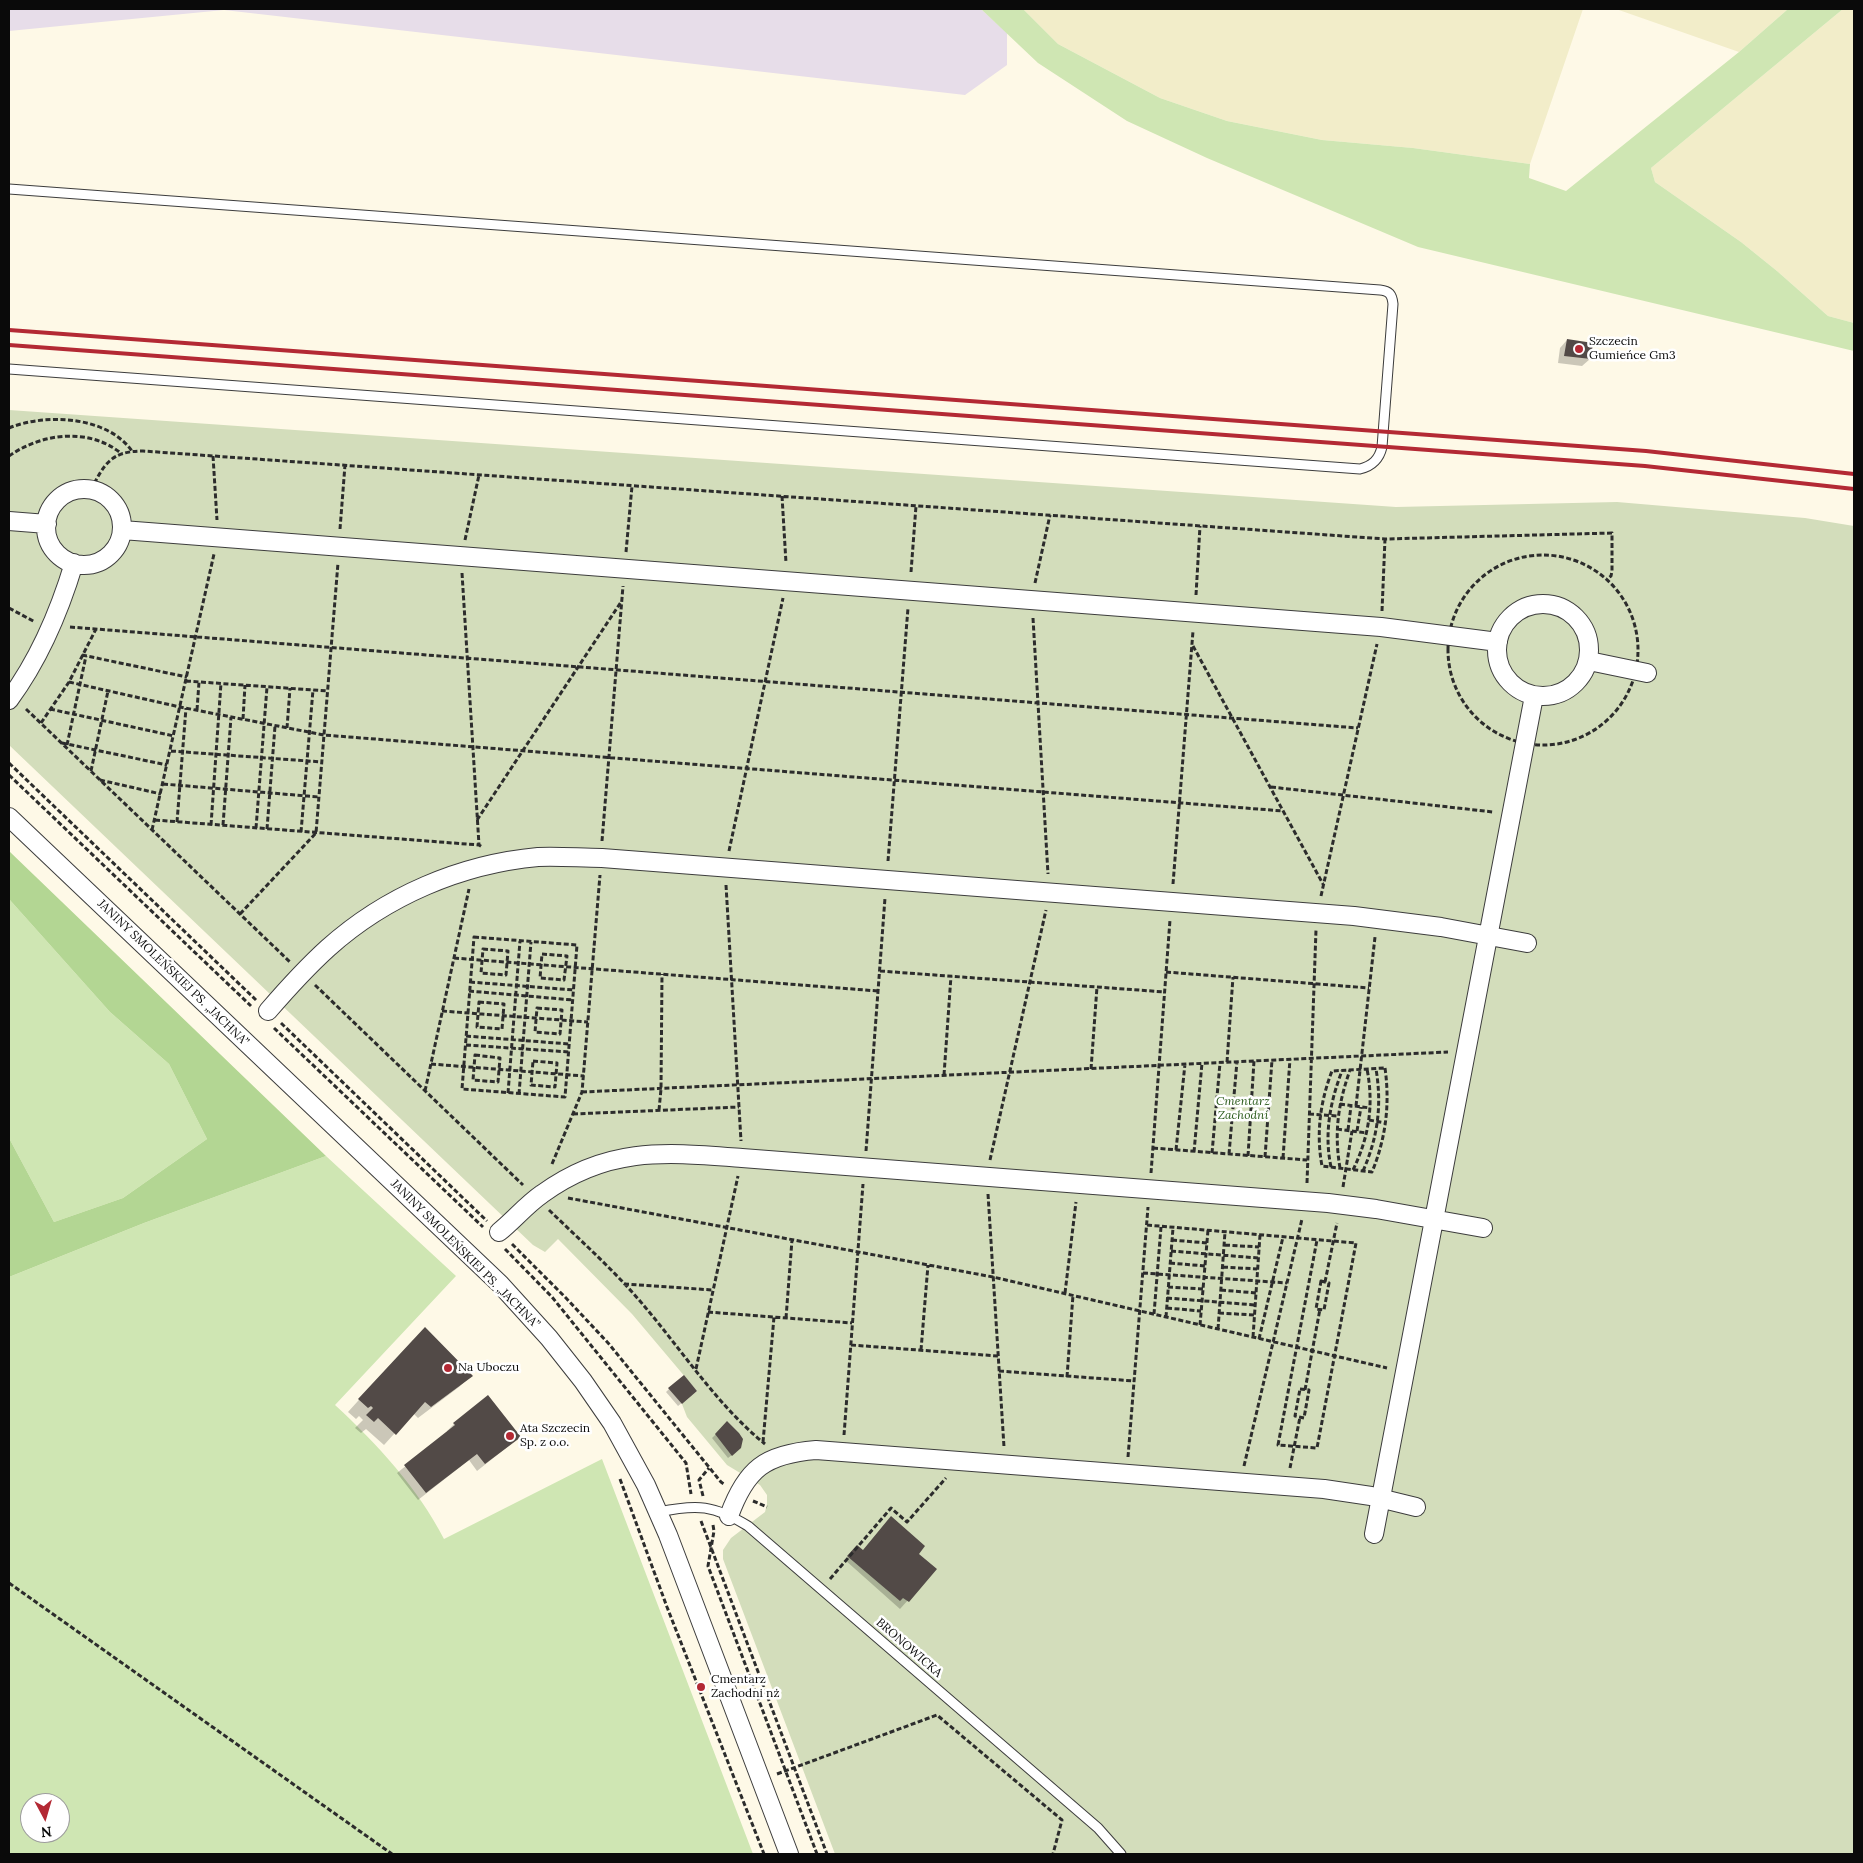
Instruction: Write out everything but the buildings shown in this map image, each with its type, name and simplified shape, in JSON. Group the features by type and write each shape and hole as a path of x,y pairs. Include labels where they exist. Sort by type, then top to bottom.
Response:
{"street":[{"path":"74,490 91,490 105,495 116,506 120,515 122,530 117,545 106,557 91,564 74,563 61,556 49,539 47,524 49,512 59,499 74,490"},
{"path":"9,521 47,524"},
{"path":"122,530 1381,627 1498,642"},
{"path":"10,698 36,658 53,626 74,563"},
{"path":"1535,604 1556,606 1569,612 1583,627 1590,647 1588,661 1580,678 1566,691 1554,695 1534,696 1522,691 1507,679 1498,661 1498,642 1502,628 1516,613 1535,604"},
{"path":"1588,661 1642,672"},
{"path":"1374,1534 1534,696"},
{"name":"JANINY SMOLEŃSKIEJ PS. „JACHNA”","path":"9,817 500,1284 567,1359 599,1403 634,1462 659,1512 789,1854"},
{"path":"268,1011 302,973 346,933 376,912 417,890 473,869 537,858 570,856 1377,919 1527,943"},
{"path":"499,1232 539,1196 570,1176 627,1156 657,1153 1358,1206 1483,1228"},
{"path":"729,1516 738,1492 750,1474 764,1464 781,1457 805,1451 842,1451 1287,1486 1341,1491 1416,1507"}],"lane":[{"path":"9,189 1380,290 1387,291 1390,294 1393,304 1382,447 1378,459 1373,464 1360,469 9,369"},
{"name":"BRONOWICKA","path":"659,1512 683,1507 707,1507 729,1516 754,1531 1098,1828 1121,1854"}],"path":[{"path":"9,428 30,422 48,420 76,421 115,434 133,451"},
{"path":"9,456 40,440 61,436 82,437 100,441 115,448 122,454"},
{"path":"91,490 102,468 111,459 133,451 1385,539 1612,533 1612,571 1611,576 1607,579"},
{"path":"152,830 218,537 213,456"},
{"path":"240,914 316,833 345,465"},
{"path":"479,475 461,556 479,846"},
{"path":"696,1369 742,1158 725,868 787,581 782,496"},
{"path":"842,1451 916,506"},
{"path":"1005,1464 987,1177 1050,893 1032,600 1050,515"},
{"path":"1127,1473 1200,526"},
{"path":"1241,1482 1306,1202 1317,914 1381,627 1385,539"},
{"path":"1540,555 1564,557 1587,565 1607,579 1622,597 1633,617 1637,632 1642,672 1619,707 1595,730 1581,737 1549,745 1524,743 1509,739 1494,732 1481,722 1465,704 1451,675 1448,659 1449,635 1456,611 1469,590 1480,578 1493,569 1516,559 1540,555"},
{"path":"477,820 621,602"},
{"path":"9,608 31,620 53,626 1358,728"},
{"path":"41,723 69,682 84,656 96,629"},
{"path":"1192,644 1323,884"},
{"path":"84,656 199,682 328,691"},
{"path":"67,744 84,656"},
{"path":"69,682 180,707 324,735 1283,811"},
{"path":"197,710 199,682"},
{"path":"210,824 221,683"},
{"path":"243,720 245,685"},
{"path":"256,828 267,687"},
{"path":"287,728 290,688"},
{"path":"91,772 108,690"},
{"path":"301,832 313,690"},
{"path":"10,698 41,723 425,1091 539,1196 624,1284 733,1413 781,1457"},
{"path":"177,822 186,708"},
{"path":"50,709 174,736"},
{"path":"223,825 231,717"},
{"path":"267,829 275,726"},
{"path":"61,743 167,765"},
{"path":"170,751 322,762"},
{"path":"9,763 566,1298 609,1344 721,1482 766,1507"},
{"path":"100,780 161,794"},
{"path":"163,784 319,797"},
{"path":"1270,787 1511,814"},
{"path":"155,820 479,846 494,853 501,863"},
{"path":"425,1091 473,869"},
{"path":"1348,1130 1362,1056 1377,919"},
{"path":"474,937 531,942 577,945 565,1097 462,1089 474,937"},
{"path":"508,1093 520,941"},
{"path":"519,1094 531,942"},
{"path":"483,949 508,951 506,975 481,973 482,960 483,949"},
{"path":"542,954 567,956 564,980 540,978 541,965 542,954"},
{"path":"454,958 878,991"},
{"path":"880,971 1165,992"},
{"path":"1166,972 1369,988"},
{"path":"659,1110 661,1089 662,974"},
{"path":"944,1075 952,976"},
{"path":"1227,1062 1233,977"},
{"path":"470,982 574,990"},
{"path":"1091,1068 1097,987"},
{"path":"469,991 573,1000"},
{"path":"479,1002 504,1004 502,1029 478,1027 479,1014 479,1002"},
{"path":"537,1008 562,1010 560,1034 535,1032 536,1018 537,1008"},
{"path":"442,1011 588,1022"},
{"path":"466,1036 569,1044"},
{"path":"466,1044 569,1052"},
{"path":"582,1092 1466,1051"},
{"path":"475,1055 500,1058 498,1082 473,1080 474,1067 475,1055"},
{"path":"1283,1158 1290,1059"},
{"path":"1265,1157 1272,1060"},
{"path":"533,1061 557,1063 555,1087 531,1084 532,1072 533,1061"},
{"path":"1248,1156 1254,1061"},
{"path":"1212,1153 1220,1062"},
{"path":"1229,1154 1236,1062"},
{"path":"1194,1152 1202,1063"},
{"path":"431,1064 584,1076"},
{"path":"1176,1150 1184,1064"},
{"path":"1363,1171 1378,1122 1380,1096 1376,1068"},
{"path":"1385,1068 1388,1088 1386,1123 1382,1144 1372,1172 1322,1166 1319,1147 1320,1115 1332,1071 1360,1070 1385,1068"},
{"path":"1353,1170 1363,1146 1369,1120 1370,1085 1367,1069"},
{"path":"1331,1167 1328,1139 1329,1115 1342,1070"},
{"path":"1340,1168 1338,1116 1350,1070"},
{"path":"1340,1104 1370,1108"},
{"path":"573,1114 739,1106"},
{"path":"1357,1131 1361,1107"},
{"path":"1309,1114 1338,1116"},
{"path":"1369,1120 1386,1123"},
{"path":"1337,1129 1367,1132"},
{"path":"1153,1148 1307,1160"},
{"path":"1065,1293 1078,1184"},
{"path":"539,1196 727,1228 993,1277 1405,1372"},
{"path":"1147,1225 1356,1243 1317,1448 1278,1445 1317,1240"},
{"path":"1154,1314 1161,1226"},
{"path":"1166,1317 1173,1228"},
{"path":"1200,1325 1208,1230"},
{"path":"1218,1329 1226,1232"},
{"path":"1253,1337 1260,1235"},
{"path":"1259,1338 1283,1237"},
{"path":"786,1318 792,1240"},
{"path":"1172,1240 1207,1243"},
{"path":"1224,1244 1259,1247"},
{"path":"1171,1252 1258,1258"},
{"path":"1170,1263 1205,1266"},
{"path":"921,1350 928,1265"},
{"path":"1223,1267 1257,1270"},
{"path":"1143,1273 1287,1283"},
{"path":"1321,1281 1329,1283 1324,1310 1320,1309 1316,1308 1321,1281"},
{"path":"624,1284 713,1290"},
{"path":"1168,1287 1203,1289"},
{"path":"1221,1290 1256,1293"},
{"path":"1067,1376 1073,1295"},
{"path":"1168,1298 1255,1305"},
{"path":"1167,1308 1201,1311"},
{"path":"1305,1390 1320,1309"},
{"path":"708,1312 852,1323"},
{"path":"1219,1313 1254,1315"},
{"path":"763,1442 774,1317"},
{"path":"851,1344 998,1356"},
{"path":"999,1372 1134,1381"},
{"path":"1300,1389 1308,1390 1304,1418 1300,1417 1295,1416 1300,1389"},
{"path":"1287,1486 1300,1417"},
{"path":"822,1589 891,1508 907,1522 954,1469 954,1460"},
{"path":"709,1468 699,1480 714,1531 708,1566 816,1854"},
{"path":"617,1472 667,1607 764,1854"},
{"path":"9,1583 392,1854"},
{"path":"785,1771 937,1715 1062,1820 1053,1854"}],"shaded area":[{"path":"9,9 981,9 1007,33 1007,65 965,95 224,10 9,31"},
{"path":"1023,9 1583,9 1530,164 1413,148 1322,140 1227,121 1160,98 1058,44"},
{"path":"1616,9 1788,9 1739,52"},
{"path":"1843,9 1854,9 1854,323 1828,316 1741,242 1655,182 1651,168"}],"green space":[{"path":"981,9 1023,9 1058,44 1160,98 1227,121 1322,140 1413,148 1530,164 1529,178 1566,191 1739,52 1788,9 1843,9 1651,168 1655,182 1741,242 1828,316 1854,323 1854,351 1418,247 1207,158 1127,121 1038,63"},
{"name":"Cmentarz Zachodni","path":"9,410 1396,507 1617,502 1805,518 1854,526 1854,1854 835,1854 723,1559 723,1550 731,1538 765,1512 767,1495 760,1485 727,1465 687,1417 682,1404 697,1391 632,1314 558,1239 545,1252 533,1245 9,745"},
{"path":"9,851 326,1156 144,1223 9,1277 9,1138 54,1222 123,1198 207,1139 169,1064 110,1012 9,899"},
{"path":"9,899 110,1012 169,1064 207,1139 123,1198 54,1222 9,1138"},
{"path":"326,1156 456,1276 335,1405 396,1468 422,1502 444,1539 602,1459 753,1854 9,1854 9,1277 144,1223"}],"railway":[{"path":"9,330 1646,451 1854,474"},
{"path":"9,345 1645,466 1854,489"}],"place":[{"name":"Szczecin Gumieńce Gm3","path":"1579,349"},
{"name":"Na Uboczu","path":"448,1368"},
{"name":"Ata Szczecin Sp. z o.o.","path":"510,1436"},
{"name":"Cmentarz Zachodni nż","path":"701,1687"}]}
